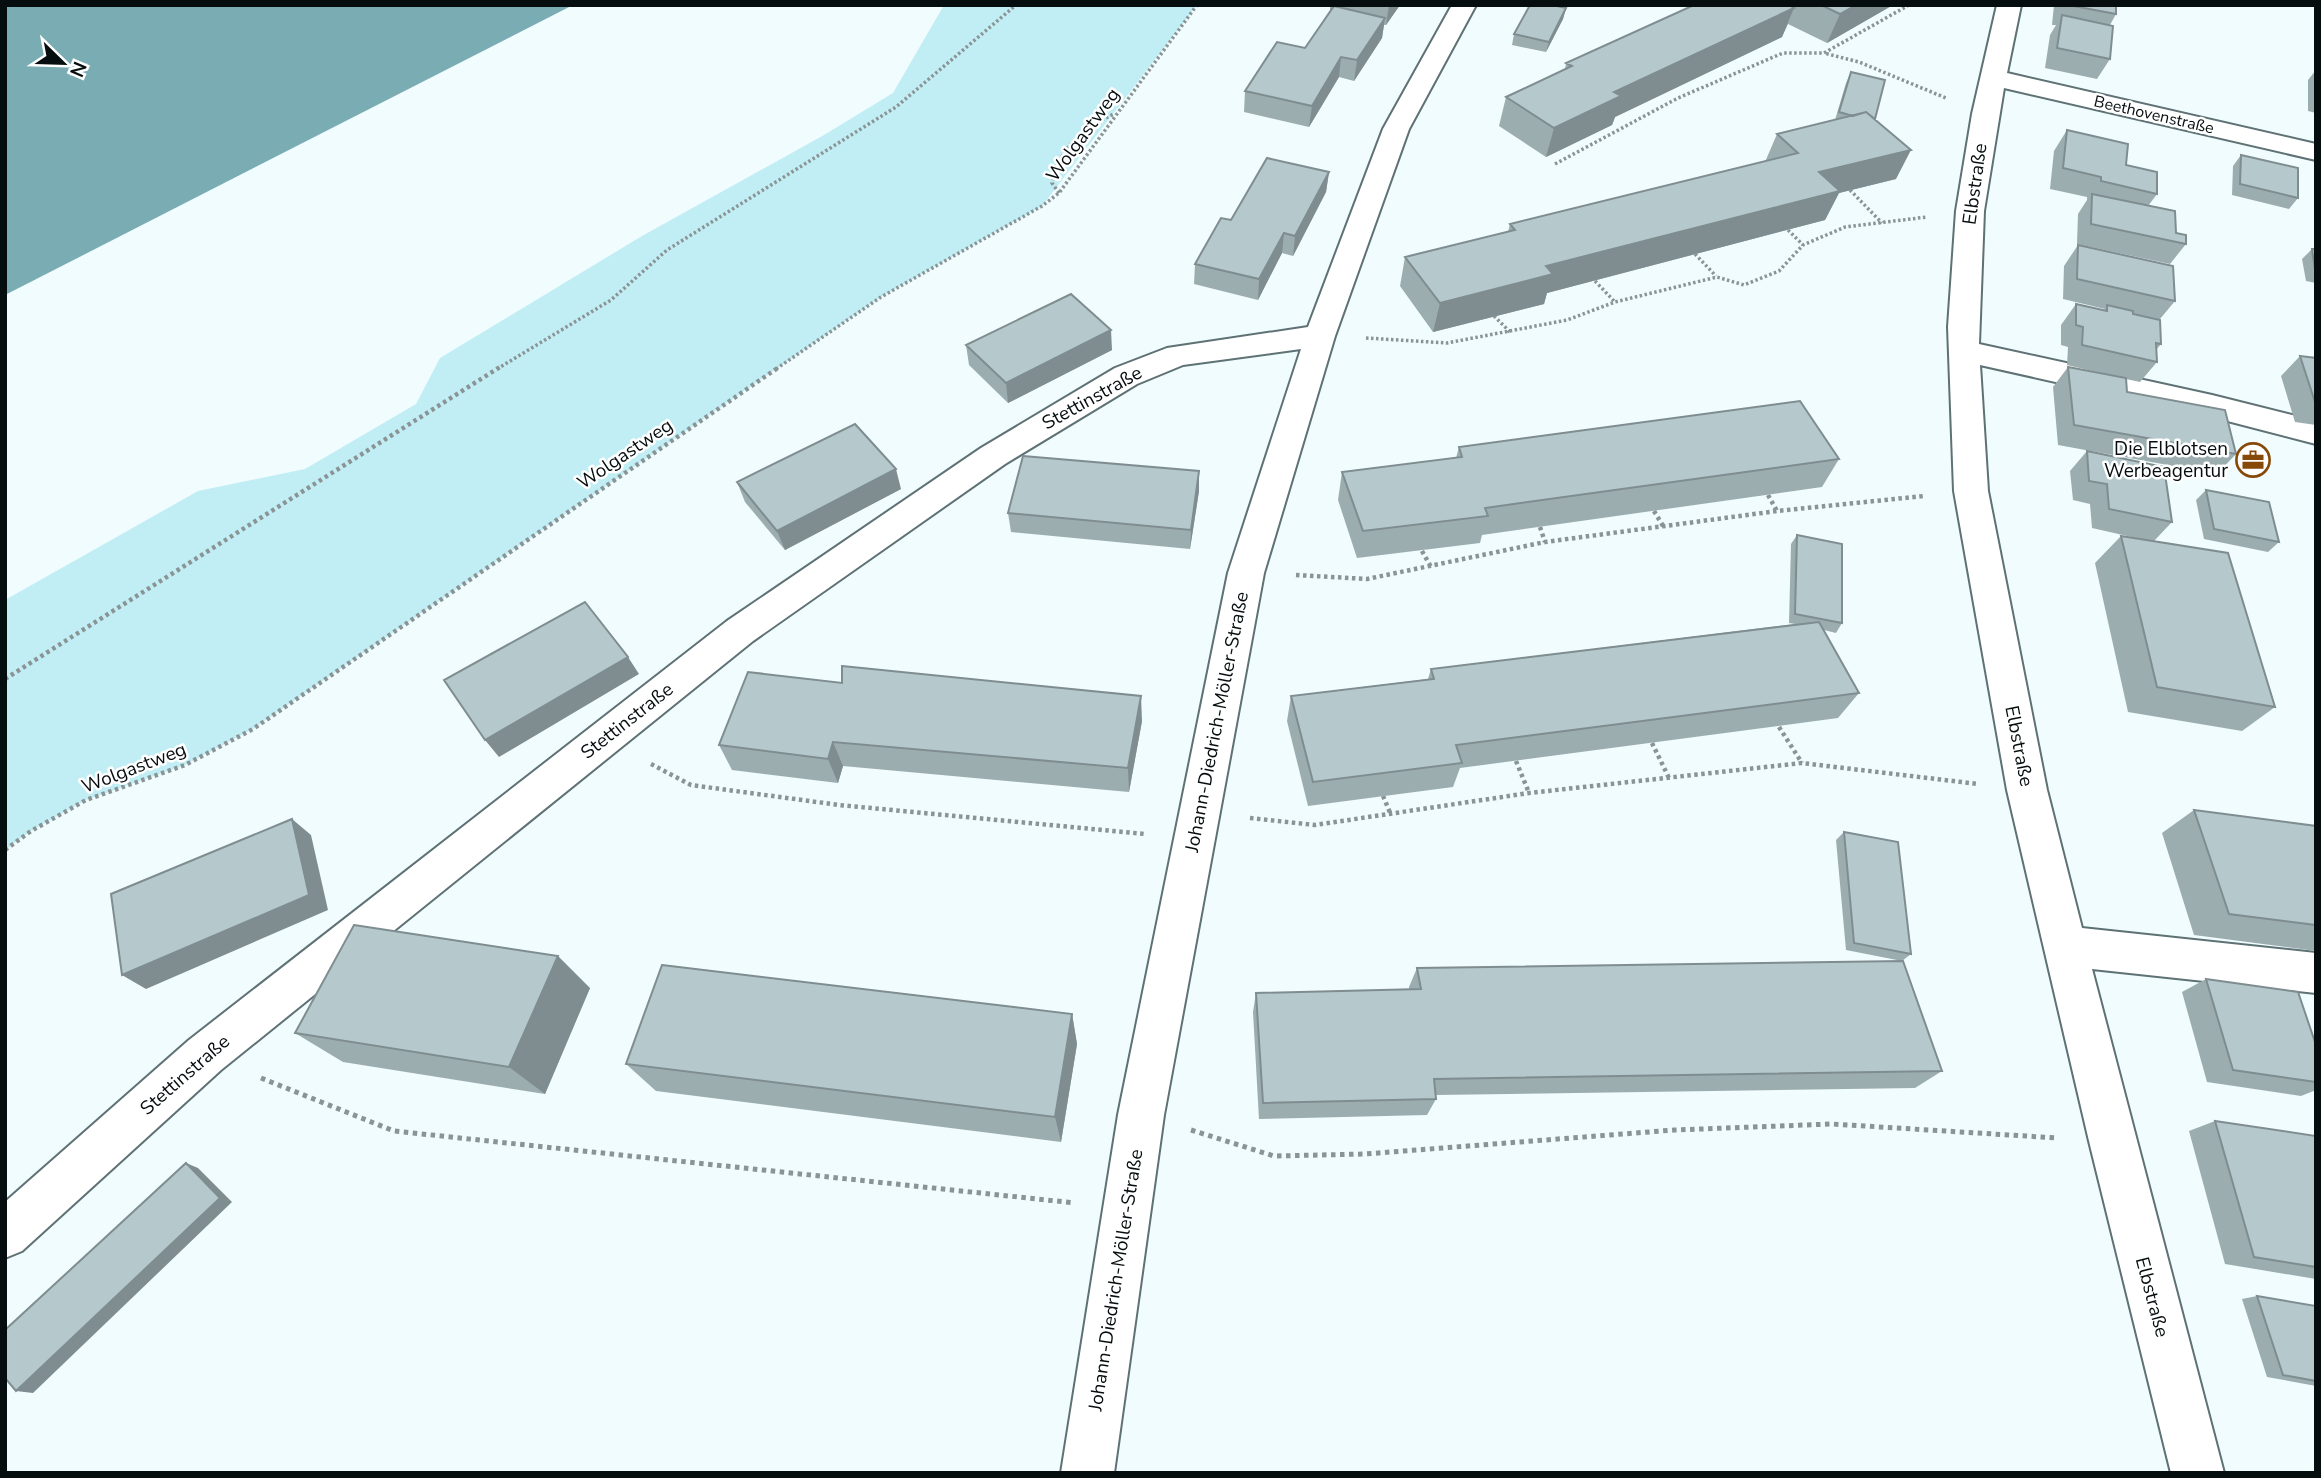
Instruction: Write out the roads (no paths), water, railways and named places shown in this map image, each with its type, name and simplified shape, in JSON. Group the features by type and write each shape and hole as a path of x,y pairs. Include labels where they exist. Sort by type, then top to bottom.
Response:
{"street":[{"name":"Johann-Diedrich-Möller-Straße","path":"1087,1473 1141,1115 1246,573 1320,336 1396,129 1464,5"},
{"name":"Elbstraße","path":"2009,5 1989,96 1970,211 1963,327 1970,491 2027,790 2112,1141 2198,1473"},
{"name":"Beethovenstraße","path":"1989,96 2316,152"},
{"name":"Stettinstraße","path":"5,1234 205,1055 740,631 993,456 1126,376 1178,355 1320,336"},
{"path":"1964,351 2212,405 2316,433"},
{"path":"2064,946 2316,973"}],"place":[{"name":"Die Elblotsen Werbeagentur","path":"2253,460"}]}
